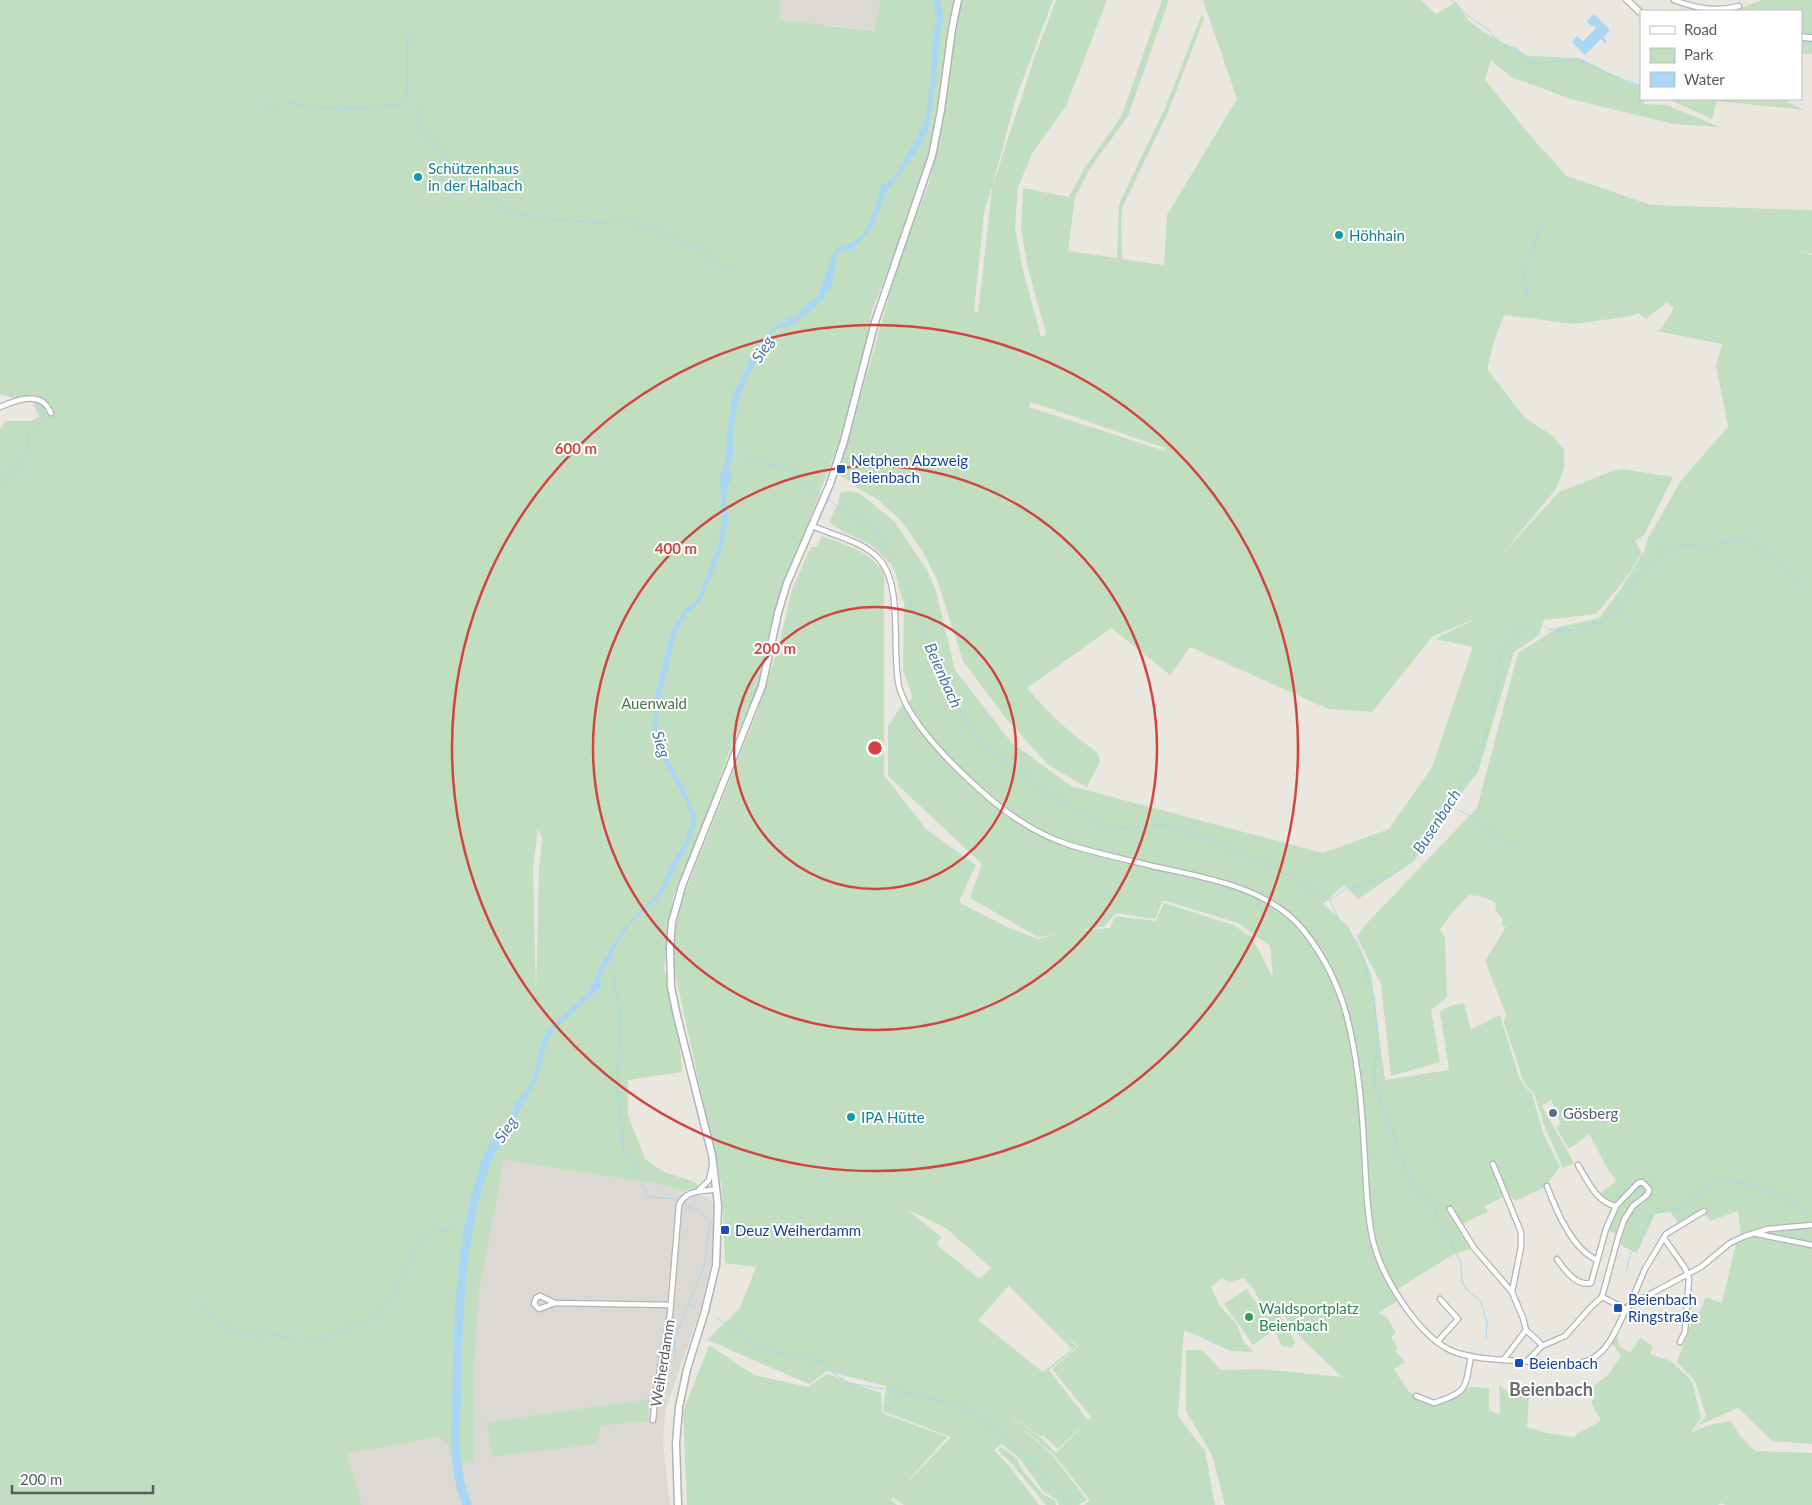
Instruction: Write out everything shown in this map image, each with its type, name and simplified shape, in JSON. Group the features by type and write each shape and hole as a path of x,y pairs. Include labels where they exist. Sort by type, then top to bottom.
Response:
{"main road":[{"path":"678,1505 676,1442 678,1407 716,1265 718,1215 713,1160 674,1002 669,963 671,928 682,886 762,686 787,583 830,484 849,426 875,322 932,156 958,0"}],"street":[{"path":"1627,0 1640,13"},
{"path":"1674,0 1701,8 1727,10 1739,6"},
{"path":"0,407 15,401 35,399 45,403 51,414"},
{"path":"813,526 862,546 884,566 894,598 896,668 901,694 912,713 937,747 996,804 1028,827 1068,844 1241,889 1277,907 1296,922 1306,933 1329,972 1346,1015 1351,1035 1362,1120 1372,1240 1388,1277 1406,1307 1437,1342 1455,1352 1471,1356 1568,1364 1596,1357 1611,1342 1645,1269 1669,1231 1704,1212"},
{"name":"Weiherdamm","path":"698,1192 709,1180 713,1160"},
{"path":"1493,1164 1522,1232 1512,1292"},
{"path":"1578,1165 1603,1201 1616,1206"},
{"path":"1527,1361 1542,1346 1565,1336 1585,1312 1602,1297 1624,1220 1632,1206 1647,1194 1648,1188 1642,1182 1638,1184 1616,1206 1606,1229 1592,1280 1588,1284 1581,1283 1575,1279 1557,1259"},
{"path":"1547,1186 1559,1215 1570,1232 1587,1255 1597,1260"},
{"name":"Weiherdamm","path":"653,1420 655,1397 671,1305 679,1206 687,1195 717,1189"},
{"path":"1450,1209 1474,1248 1512,1292 1526,1330 1542,1346"},
{"path":"1628,1307 1701,1267 1730,1243 1745,1236 1768,1229 1812,1225"},
{"path":"1756,1234 1812,1246"},
{"path":"1664,1238 1687,1273 1689,1286 1685,1332 1680,1342"},
{"path":"1602,1297 1628,1307"},
{"path":"1437,1342 1458,1318 1440,1299"},
{"name":"Weiherdamm","path":"555,1303 671,1305"},
{"path":"1504,1359 1526,1330"},
{"path":"1416,1396 1434,1403 1461,1392 1466,1385 1471,1356"}],"shaded area":[{"path":"781,0 880,0 875,31 779,20"},
{"path":"504,1160 651,1183 707,1197 713,1203 713,1253 701,1308 665,1411 663,1443 670,1505 362,1505 347,1454 441,1437 463,1464 474,1463 473,1382 479,1294"}],"green space":[{"name":"Auenwald","path":"0,0 781,0 779,20 874,31 880,0 1053,0 1015,101 992,188 1034,59 1056,0 1107,0 1066,106 1033,152 1018,187 1015,227 1022,266 1041,337 1046,334 1028,268 1021,229 1023,188 1069,197 1084,169 1122,115 1162,0 1169,0 1128,116 1089,170 1075,197 1068,251 1117,258 1119,204 1165,108 1202,14 1204,18 1169,110 1123,206 1121,221 1122,259 1164,265 1167,215 1237,99 1203,0 1421,0 1436,14 1456,2 1469,21 1485,33 1528,56 1579,58 1632,84 1640,85 1640,100 1644,100 1644,104 1667,105 1720,127 1673,124 1571,99 1511,77 1491,60 1485,80 1534,140 1567,176 1651,205 1812,210 1812,254 1799,251 1812,255 1812,1444 1772,1441 1738,1408 1697,1426 1706,1416 1695,1381 1677,1362 1694,1316 1699,1313 1706,1297 1722,1303 1736,1244 1741,1234 1738,1211 1710,1221 1703,1212 1680,1225 1670,1212 1655,1214 1637,1253 1622,1246 1617,1235 1605,1228 1612,1211 1598,1195 1616,1181 1589,1134 1569,1149 1556,1127 1561,1124 1551,1099 1542,1106 1574,1163 1563,1168 1544,1125 1534,1093 1524,1083 1504,1022 1506,1014 1485,961 1506,927 1501,926 1503,919 1496,911 1495,902 1479,896 1469,895 1440,929 1445,938 1447,997 1431,1010 1440,1062 1391,1076 1381,984 1357,937 1364,926 1477,808 1518,653 1559,627 1599,618 1620,590 1644,551 1648,538 1682,479 1728,427 1716,366 1722,344 1656,331 1661,329 1674,308 1667,302 1646,319 1638,313 1631,316 1574,324 1504,315 1487,369 1525,418 1553,436 1564,450 1564,468 1556,489 1501,555 1559,492 1612,471 1622,469 1673,477 1644,535 1635,541 1642,553 1624,581 1596,614 1544,620 1539,635 1514,652 1478,772 1445,814 1414,861 1358,899 1344,885 1323,904 1348,926 1371,973 1385,1080 1449,1070 1440,1012 1450,1006 1464,1003 1471,1030 1500,1015 1519,1077 1532,1094 1544,1135 1560,1167 1545,1187 1515,1201 1509,1194 1485,1206 1487,1212 1460,1225 1474,1248 1454,1254 1396,1290 1401,1299 1378,1313 1387,1317 1396,1333 1391,1337 1398,1348 1395,1350 1405,1362 1394,1369 1409,1392 1432,1402 1471,1387 1489,1388 1489,1410 1500,1415 1499,1385 1512,1395 1523,1384 1530,1385 1527,1427 1546,1433 1574,1437 1601,1421 1591,1402 1595,1397 1591,1388 1608,1375 1621,1356 1611,1342 1616,1332 1619,1346 1630,1353 1640,1338 1653,1346 1650,1354 1671,1361 1692,1381 1701,1418 1691,1432 1713,1424 1731,1421 1740,1436 1755,1451 1812,1453 1812,1505 1726,1505 1721,1503 1718,1505 1225,1505 1212,1455 1186,1411 1186,1350 1202,1350 1221,1370 1260,1369 1342,1377 1303,1340 1271,1299 1295,1342 1292,1348 1282,1346 1274,1330 1253,1345 1224,1304 1246,1289 1269,1319 1254,1290 1244,1278 1229,1282 1222,1278 1211,1287 1219,1305 1236,1323 1244,1342 1254,1352 1231,1351 1184,1330 1178,1416 1205,1451 1215,1505 1084,1505 1090,1500 1054,1455 1008,1416 1053,1456 1087,1500 1079,1505 1059,1505 1056,1499 1044,1492 1020,1459 1002,1444 994,1450 1010,1467 1039,1505 904,1505 893,1497 891,1500 897,1505 687,1505 683,1412 709,1345 754,1375 808,1387 827,1374 881,1393 882,1413 947,1437 901,1489 951,1437 883,1411 886,1386 827,1371 809,1384 707,1340 740,1308 756,1267 725,1263 722,1189 673,963 675,931 682,900 757,713 779,645 792,589 811,547 817,547 822,536 864,553 884,573 884,775 926,829 976,865 959,902 1007,927 1038,939 1054,935 1038,937 970,898 982,864 888,776 888,726 900,708 913,698 903,671 904,603 895,568 871,545 845,533 829,522 838,504 840,493 849,491 859,493 894,521 927,570 936,591 955,670 1011,742 1071,786 1323,853 1389,829 1432,767 1473,647 1435,639 1479,617 1432,637 1372,712 1328,709 1190,647 1170,675 1111,628 1027,688 1061,723 1098,753 1100,762 1087,787 1048,765 1004,716 963,661 937,580 923,552 902,522 877,499 856,487 852,482 842,477 839,472 900,258 929,183 944,113 938,112 926,171 872,311 870,319 871,328 839,442 786,582 756,692 732,744 707,814 673,897 664,968 679,1038 682,1072 628,1080 628,1115 645,1159 664,1172 695,1182 699,1187 684,1191 651,1183 504,1160 479,1294 473,1382 474,1463 463,1464 440,1437 347,1454 362,1505 0,1505 0,429 5,421 31,421 39,417 33,403 0,394","holes":["992,189 978,313 974,311 984,213","1031,402 1165,448 1165,451 1029,407","538,829 542,838 539,869 536,994 533,868","1163,900 1238,923 1270,946 1273,978 1252,937 1233,925 1164,903 1156,921 1115,916 1110,928 1077,931 1105,926 1116,913 1155,919","906,1209 946,1228 991,1268 979,1279 936,1244 942,1237","1009,1286 1072,1349 1043,1372 978,1320","1042,1310 1078,1347 1052,1369 1091,1417 1056,1453 1041,1438 1003,1410 1040,1436 1044,1436 1058,1449 1088,1420 1049,1370 1077,1347"]},
{"path":"1762,0 1812,0 1812,36 1802,35 1802,10 1737,10"},
{"path":"1802,39 1812,40 1812,54 1802,54"},
{"path":"1670,100 1784,100 1804,110 1717,101 1712,119"},
{"path":"649,1399 648,1421 600,1426 597,1444 492,1457 487,1422"},
{"path":"1001,1447 1017,1459 1022,1470 1043,1494 1054,1500 1056,1505 1046,1505 998,1450"}],"water":[{"path":"932,0 940,0 944,17 941,26 936,80 928,130 916,153 885,194 872,229 853,249 845,250 839,254 836,259 834,277 822,300 802,318 787,328 782,326 769,337 745,383 738,405 733,429 733,454 730,465 732,480 727,485 726,500 728,512 726,535 703,597 696,607 687,614 677,631 658,711 658,734 663,749 686,792 695,813 696,824 688,845 664,892 629,926 620,939 600,978 602,986 553,1031 546,1046 536,1082 511,1125 506,1129 516,1102 532,1081 537,1064 537,1056 546,1031 588,992 622,930 657,894 690,828 691,816 686,801 657,750 652,731 656,692 672,630 685,609 698,599 719,543 722,519 720,479 725,463 731,401 753,352 762,339 774,327 782,322 786,322 786,319 789,317 795,317 807,304 818,296 835,250 840,245 843,246 855,241 865,232 882,184 888,184 888,180 893,179 917,137 926,118 933,38 937,20"},
{"path":"1594,14 1610,30 1603,37 1607,41 1605,43 1601,39 1585,55 1572,42 1577,36 1583,41 1596,28 1594,25 1592,27 1587,21"}],"waterway":[{"path":"1451,0 1471,18 1486,28 1500,43 1517,49 1532,62 1540,64 1560,60 1586,62 1604,72 1640,86"},
{"path":"287,102 315,107 344,109 401,104 407,94 408,32"},
{"path":"1802,42 1812,42"},
{"path":"263,112 274,106"},
{"path":"416,108 424,131 437,145 450,165 478,191 497,200 504,210 543,219 615,224 627,220 703,249 709,259 737,271"},
{"path":"1529,257 1543,224"},
{"path":"1526,295 1527,286 1523,281 1528,265"},
{"path":"46,400 48,396"},
{"path":"0,484 18,465 27,452 28,434 42,419 44,413 41,408 43,406"},
{"name":"Beienbach","path":"743,457 762,463 790,468 818,494 823,496"},
{"name":"Beienbach","path":"826,498 855,518 876,529 878,535 880,535 895,572 909,588 911,608 945,668 948,677 949,693 983,746 1023,771 1027,779 1034,785 1102,825 1130,829 1134,827 1166,825 1211,840 1253,859 1261,860 1314,892"},
{"name":"Busenbach","path":"1658,553 1685,545 1716,548 1722,542 1726,543 1732,539 1737,542 1745,539 1767,553 1801,582"},
{"name":"Busenbach","path":"1624,601 1634,579 1651,560"},
{"name":"Busenbach","path":"1547,629 1579,630 1597,622 1602,624 1610,614 1612,615 1621,606"},
{"name":"Busenbach","path":"1489,721 1497,691 1500,653 1511,641 1513,635 1522,628 1526,630 1530,628"},
{"name":"Busenbach","path":"1330,900 1348,887 1360,886 1381,877 1391,876 1416,853 1435,817 1462,785 1476,761 1488,727"},
{"name":"Busenbach","path":"1445,805 1451,807"},
{"path":"1458,810 1474,818"},
{"path":"1478,822 1516,847"},
{"name":"Beienbach","path":"1318,894 1330,900 1341,924"},
{"name":"Beienbach","path":"1348,932 1356,941 1362,953 1374,997 1378,1044 1375,1065 1375,1088 1397,1142 1397,1150 1414,1187 1430,1200 1461,1263 1462,1282 1467,1290 1481,1302 1487,1323 1486,1338"},
{"path":"612,953 615,990 621,1013 617,1083 624,1152 632,1163"},
{"name":"Sieg","path":"467,1505 459,1475 456,1445 458,1328 462,1272 471,1216 486,1162 512,1120"},
{"path":"634,1167 649,1197 675,1199"},
{"name":"Beienbach","path":"1626,1272 1630,1255 1640,1240 1652,1215 1659,1211 1680,1208 1691,1203 1707,1186 1717,1180 1754,1185 1779,1195 1801,1207 1803,1215 1808,1221"},
{"path":"676,1362 674,1339 704,1266 710,1221 700,1212 685,1205"},
{"path":"433,1232 452,1230"},
{"path":"305,1339 312,1343 376,1316 392,1296 427,1231"},
{"path":"459,1232 468,1234"},
{"path":"199,1302 220,1322 246,1335 250,1333 257,1338 269,1333 293,1340 297,1338"},
{"path":"689,1304 695,1307"},
{"path":"718,1319 744,1336 756,1348 758,1346 780,1353 823,1362 829,1370 848,1383 884,1389"},
{"path":"888,1389 957,1405"},
{"path":"960,1406 1003,1434 1033,1463 1070,1505"}],"place":[{"name":"Schützenhaus in der Halbach","path":"418,177"},
{"name":"Höhhain","path":"1339,235"},
{"name":"Netphen Abzweig Beienbach","path":"841,469"},
{"name":"Gösberg","path":"1553,1113"},
{"name":"IPA Hütte","path":"851,1117"},
{"name":"Deuz Weiherdamm","path":"725,1230"},
{"name":"Beienbach Ringstraße","path":"1618,1308"},
{"name":"Waldsportplatz Beienbach","path":"1249,1317"},
{"name":"Beienbach","path":"1519,1363"}],"district":[{"name":"Beienbach","path":"1551,1389"}]}
